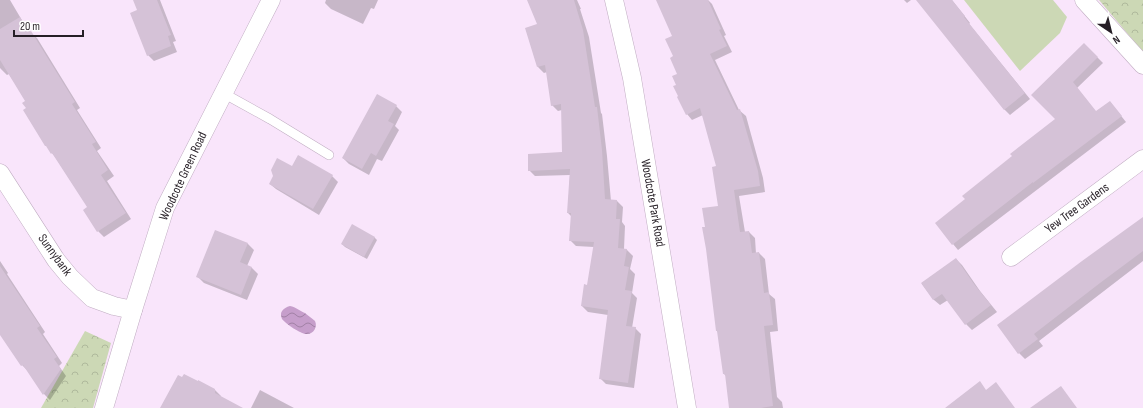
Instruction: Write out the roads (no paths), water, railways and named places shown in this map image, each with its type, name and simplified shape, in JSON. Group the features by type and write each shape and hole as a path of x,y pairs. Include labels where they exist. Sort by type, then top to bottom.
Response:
{"street":[{"name":"Woodcote Green Road","path":"104,408 165,208 271,0"},
{"name":"Woodcote Park Road","path":"614,0 632,78 687,408"},
{"path":"1084,0 1143,65"},
{"name":"Yew Tree Gardens","path":"1011,257 1143,159"},
{"name":"Sunnybank","path":"0,173 56,260 70,277 92,298 114,306 133,310"}],"lane":[{"path":"223,94 270,119 329,155"}],"water":[{"path":"290,306 305,313 315,321 316,326 313,332 304,334 290,326 282,319 282,311"}]}
